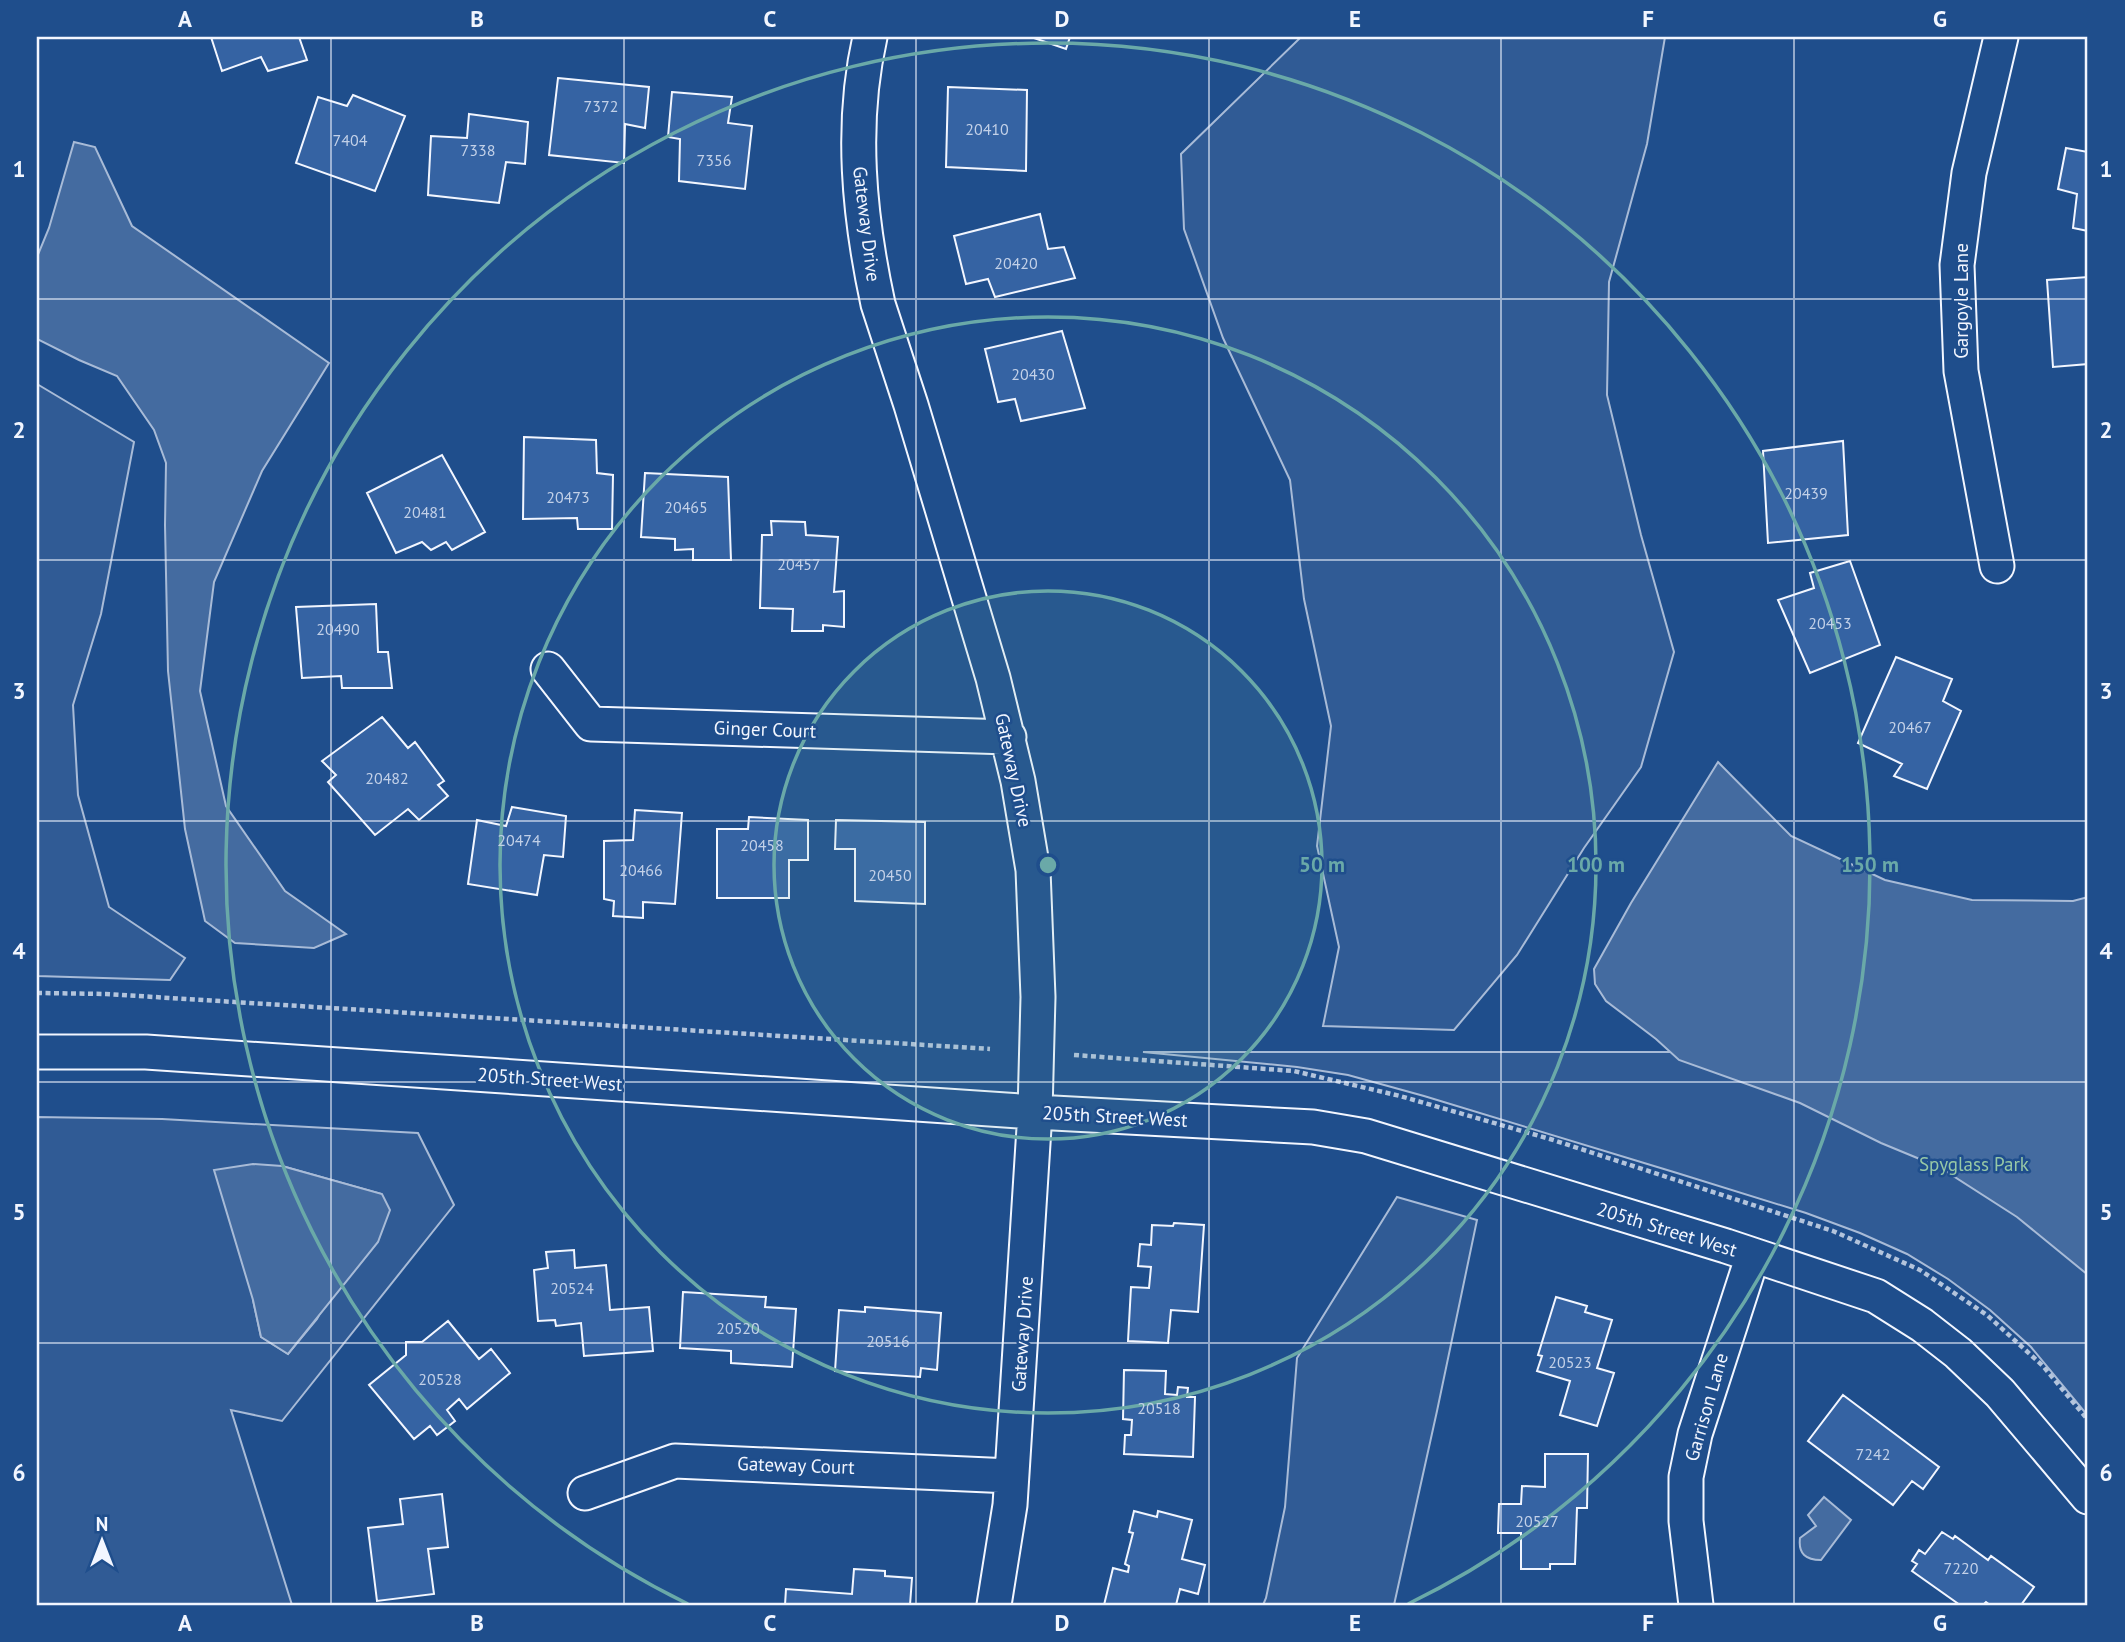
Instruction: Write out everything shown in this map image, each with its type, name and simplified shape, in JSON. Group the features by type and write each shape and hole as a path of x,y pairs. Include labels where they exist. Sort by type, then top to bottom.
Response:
{"street":[{"name":"Gateway Drive","path":"870,37 859,102 862,201 870,265 878,304 974,610 1009,737 1027,822 1033,870 1038,998 1035,1112 1012,1476 1005,1543 994,1605"},
{"name":"Gargoyle Lane","path":"1997,566 1961,371 1957,265 1969,173 2001,37"},
{"name":"Ginger Court","path":"548,669 592,724 1009,737"},
{"name":"205th Street West","path":"37,1052 146,1052 1035,1112 1313,1127 1366,1136 1753,1255 1876,1296 1922,1325 1958,1353 2000,1393 2088,1497"},
{"name":"Garrison Lane","path":"1696,1605 1686,1521 1686,1477 1695,1434 1753,1255"},
{"name":"Gateway Court","path":"585,1493 675,1461 1012,1476"}],"path":[{"path":"37,993 106,994 990,1049"}],"shaded area":[{"path":"1301,37 1665,37 1647,144 1609,282 1607,395 1641,535 1674,652 1641,767 1584,848 1517,955 1454,1030 1323,1026 1339,947 1317,846 1331,726 1304,599 1290,480 1223,338 1184,229 1181,154"},
{"path":"74,142 95,147 132,226 329,363 262,471 214,582 200,691 226,806 285,891 346,934 314,948 235,943 205,921 185,829 168,671 166,463 154,430 117,376 37,339 37,257 49,228"},
{"path":"37,384 134,442 101,614 73,705 78,795 109,907 185,958 170,980 37,976"},
{"path":"1718,762 1791,836 1885,880 1972,900 2073,901 2088,897 2088,1275 2017,1217 1939,1167 1881,1143 1800,1103 1679,1060 1606,1001 1595,984 1594,969 1631,903"},
{"name":"Spyglass Park","path":"1143,1052 2088,1052 2088,1416 2031,1347 1990,1310 1948,1279 1907,1254 1860,1233 1806,1213 1677,1173 1348,1075 1297,1067"},
{"path":"37,1117 162,1119 418,1133 454,1205 282,1421 231,1410 292,1605 37,1605","holes":["282,1166 381,1194 317,1319 288,1354 261,1337 253,1300"]},
{"path":"253,1164 282,1166 382,1194 390,1210 378,1242 288,1354 261,1337 253,1300 214,1170"},
{"path":"1397,1197 1477,1220 1394,1605 1263,1605 1285,1507 1297,1358"},
{"path":"1824,1497 1851,1520 1821,1560 1816,1560 1804,1555 1800,1538 1816,1526 1808,1515"}],"building":[{"path":"211,37 299,37 307,60 268,71 261,57 222,71"},
{"path":"1031,37 1070,37 1066,49"},
{"path":"558,78 649,87 645,128 625,124 624,163 549,155"},
{"path":"948,87 1027,90 1026,171 946,167"},
{"path":"672,92 732,97 728,123 752,126 745,189 679,181 680,139 668,137"},
{"path":"353,95 405,116 375,191 296,163 318,97 347,106"},
{"path":"469,114 528,122 525,164 506,162 499,203 428,195 431,136 467,138"},
{"path":"2066,148 2088,152 2088,231 2073,228 2077,194 2058,189"},
{"path":"1040,214 1048,249 1064,247 1075,278 995,297 988,279 966,284 954,236"},
{"path":"2088,277 2088,364 2053,367 2047,280"},
{"path":"1062,331 1085,408 1021,421 1015,399 998,402 985,349"},
{"path":"524,437 596,440 597,473 613,475 612,529 578,529 577,518 523,519"},
{"path":"1843,441 1848,535 1768,543 1763,451"},
{"path":"442,455 485,532 452,550 446,542 431,550 422,542 396,553 367,493"},
{"path":"645,473 728,477 731,560 693,560 693,549 675,550 675,539 641,537"},
{"path":"771,521 805,522 806,535 838,537 834,592 844,591 844,627 823,625 823,631 792,631 793,609 760,608 762,535 772,535"},
{"path":"1850,561 1880,645 1810,673 1778,600 1814,588 1810,573"},
{"path":"376,604 378,652 388,652 392,688 342,688 341,676 302,678 296,607"},
{"path":"1896,657 1952,679 1943,701 1961,711 1927,789 1894,776 1902,764 1858,743"},
{"path":"382,717 408,748 415,742 444,781 438,785 448,796 419,820 408,809 375,835 328,782 336,775 322,761"},
{"path":"512,807 566,816 563,857 544,855 537,895 468,884 477,820 506,826"},
{"path":"635,810 682,813 675,904 643,902 643,918 613,916 614,901 604,899 604,841 633,840"},
{"path":"749,817 808,820 808,860 789,860 789,898 717,898 717,829 748,829"},
{"path":"836,820 925,822 925,904 855,901 855,849 835,849"},
{"path":"1174,1223 1204,1225 1198,1312 1171,1310 1168,1343 1128,1341 1131,1287 1149,1288 1151,1267 1138,1266 1140,1244 1151,1245 1152,1225 1173,1226"},
{"path":"574,1250 575,1268 606,1265 610,1310 649,1307 653,1351 584,1356 581,1323 556,1326 555,1320 538,1321 534,1270 548,1268 546,1252"},
{"path":"683,1292 766,1297 765,1307 796,1309 792,1367 731,1363 731,1351 680,1348"},
{"path":"1556,1297 1587,1306 1585,1312 1612,1320 1597,1368 1614,1373 1597,1426 1560,1415 1570,1381 1537,1371 1542,1356 1538,1355"},
{"path":"865,1307 941,1313 937,1370 921,1368 920,1377 835,1371 839,1310 865,1312"},
{"path":"448,1321 479,1359 491,1349 510,1373 467,1409 459,1399 447,1410 455,1421 437,1435 430,1426 414,1439 369,1385 406,1355 406,1342 422,1342"},
{"path":"1124,1370 1166,1371 1165,1394 1177,1395 1178,1387 1188,1388 1187,1397 1195,1397 1193,1457 1124,1454 1125,1435 1131,1435 1132,1420 1123,1419"},
{"path":"1843,1395 1939,1467 1923,1489 1912,1481 1893,1505 1808,1441"},
{"path":"1545,1454 1588,1454 1587,1508 1577,1508 1575,1564 1550,1564 1550,1569 1521,1569 1521,1533 1498,1533 1499,1504 1521,1504 1522,1486 1545,1487"},
{"path":"442,1494 448,1547 428,1549 434,1594 377,1601 368,1528 403,1524 400,1499"},
{"path":"1134,1511 1157,1517 1158,1511 1192,1520 1182,1559 1205,1565 1198,1594 1180,1589 1176,1605 1104,1605 1113,1568 1128,1572 1129,1566 1125,1564 1133,1533 1129,1532"},
{"path":"1942,1532 1953,1539 1955,1536 1988,1560 1991,1556 2034,1587 2021,1605 1990,1605 1986,1602 1983,1605 1960,1605 1912,1571 1917,1564 1912,1561 1919,1550 1925,1554"},
{"path":"854,1569 885,1571 885,1576 912,1578 910,1605 785,1605 786,1589 852,1594"}]}
